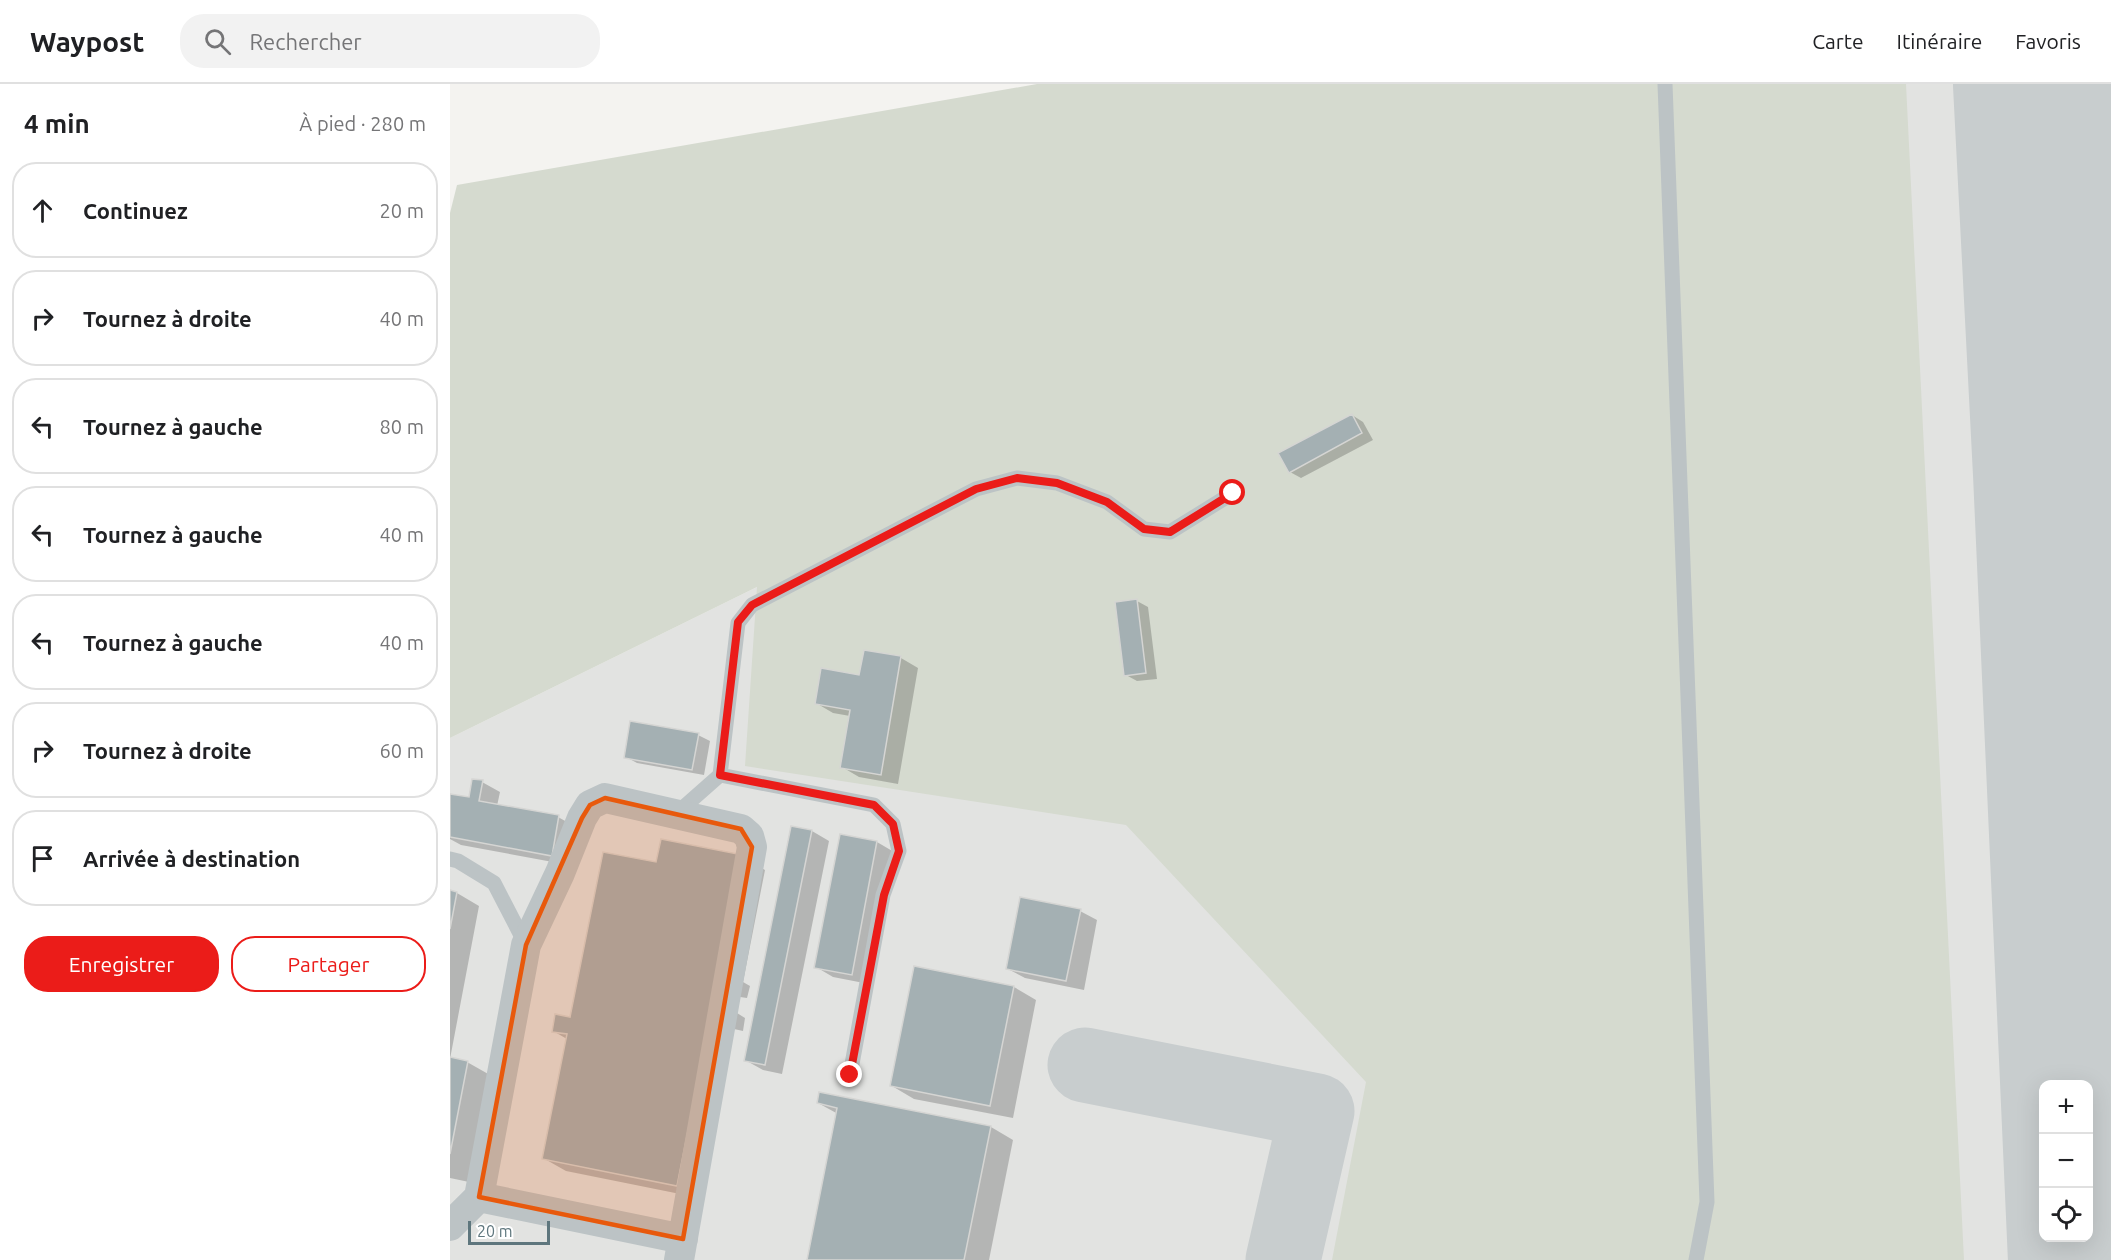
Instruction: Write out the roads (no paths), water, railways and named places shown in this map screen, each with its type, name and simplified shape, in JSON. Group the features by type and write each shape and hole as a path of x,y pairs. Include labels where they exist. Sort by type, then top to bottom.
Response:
{"street":[{"path":"450,1226 479,1197 526,945 560,873 582,818 590,805 605,798 741,829 749,836 752,847 681,1250 479,1197"}],"lane":[{"path":"1665,84 1707,1190 1707,1202 1696,1260"},
{"path":"677,813 720,775 738,622 752,605 976,489 1017,478 1057,483 1107,502 1144,529 1170,532 1233,493"},
{"path":"720,775 874,805 893,824 899,851 884,895 850,1075"},
{"path":"450,859 458,861 494,883 526,945"}]}
